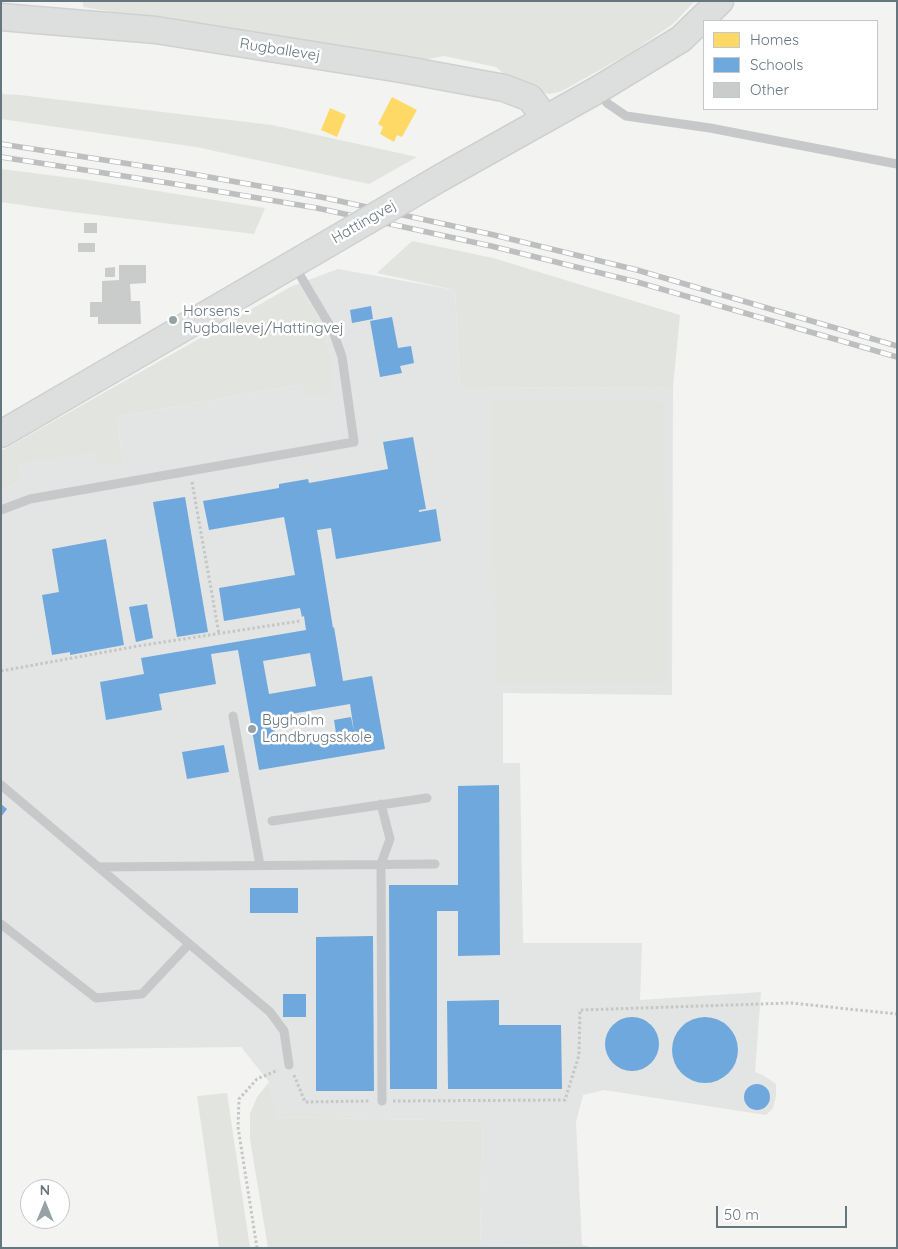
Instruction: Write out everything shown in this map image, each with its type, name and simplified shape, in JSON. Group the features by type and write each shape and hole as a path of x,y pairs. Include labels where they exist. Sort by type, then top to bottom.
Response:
{"street":[{"name":"Hattingvej","path":"1,434 442,177 599,89 681,39 720,1"},
{"name":"Rugballevej","path":"1,17 156,30 411,70 504,88 530,98 545,118"}],"lane":[{"path":"599,89 607,103 626,116 710,128 897,164"},
{"path":"1,510 30,499 354,442 342,357 303,258"},
{"path":"233,716 260,865"},
{"path":"1,785 270,1012 284,1030 289,1065"},
{"path":"272,820 427,798"},
{"path":"381,804 390,840 382,864 382,1101"},
{"path":"98,866 435,864"},
{"path":"1,924 96,998 142,994 189,944"}],"path":[{"path":"191,471 219,634"},
{"path":"1,670 138,646 300,621"},
{"path":"257,1248 238,1127 239,1099 257,1080 289,1065 305,1102 565,1100 579,1055 580,1010 791,1003 897,1014"}],"shaded area":[{"path":"83,1 695,1 673,24 630,53 562,91 549,94 533,90 511,80 496,67 444,56 419,61 83,7"},
{"path":"1,94 272,125 417,157 369,184 196,147 1,119"},
{"path":"1,169 88,180 265,208 254,234 1,202"},
{"path":"412,241 493,258 680,315 673,387 460,388 455,290 377,273"},
{"name":"Bygholm Landbrugsskole","path":"338,269 455,290 460,388 673,387 672,695 503,693 503,763 520,763 523,943 642,943 640,1000 761,992 755,1072 776,1084 776,1096 773,1108 766,1115 604,1090 583,1095 576,1122 582,1245 480,1246 483,1121 275,1117 269,1082 241,1047 1,1050 1,490 22,482 19,465 95,451 123,461 117,417 303,384 330,353 317,313 292,286"},
{"path":"292,286 317,313 330,353 333,395 306,398 303,384 117,417 123,461 99,466 95,452 19,465 22,482 1,490 1,451"},
{"path":"491,400 664,402 669,683 496,683"},
{"path":"269,1082 276,1117 483,1121 480,1246 582,1245 594,1248 268,1248 250,1139 250,1114 257,1097"},
{"path":"227,1093 250,1248 219,1248 197,1096"}],"building: Homes":[{"path":"392,97 417,110 402,137 397,135 394,142 380,134 383,127 378,124"},
{"path":"330,108 346,115 337,137 321,130"}],"building: Schools":[{"path":"371,306 373,319 352,323 350,310"},
{"path":"392,317 398,348 411,346 414,363 400,366 402,373 380,377 370,321"},
{"path":"413,437 426,509 419,510 419,512 436,509 441,541 336,559 331,528 317,530 343,681 372,676 385,749 259,770 238,650 211,654 216,684 159,694 162,710 106,720 100,682 144,674 141,658 306,630 304,616 302,617 300,608 224,621 219,588 295,575 284,517 209,530 203,501 279,488 279,484 308,479 309,483 388,469 383,442","holes":["310,653 316,686 269,694 263,661","350,704 354,731 351,717 334,720 336,733 277,744 273,717"]},
{"path":"185,497 208,632 177,637 153,502"},
{"path":"106,539 124,645 70,655 70,652 52,655 42,595 59,592 52,549"},
{"path":"147,604 153,638 136,642 129,607"},
{"path":"224,745 229,772 187,779 182,752"},
{"path":"499,785 500,955 458,956 458,911 437,911 437,1089 390,1089 389,885 458,885 458,786"},
{"path":"1,804 7,809 1,817"},
{"path":"250,888 298,888 298,913 250,913"},
{"path":"373,936 374,1091 316,1091 316,937"},
{"path":"283,994 306,994 306,1017 283,1017"},
{"path":"499,1000 499,1025 561,1025 562,1089 448,1089 447,1001"},
{"path":"632,1017 642,1019 651,1025 657,1034 659,1044 657,1054 651,1063 642,1069 632,1071 622,1069 613,1063 607,1054 605,1044 607,1034 613,1025 622,1019"},
{"path":"698,1017 712,1017 724,1022 733,1031 738,1043 736,1063 729,1074 712,1083 698,1083 686,1078 677,1069 672,1057 672,1043 677,1031 686,1022"},
{"path":"757,1084 766,1088 770,1097 766,1106 757,1110 748,1106 744,1097 748,1088"}],"building: Other":[{"path":"84,223 97,223 97,233 84,233"},
{"path":"78,243 95,243 95,252 78,252"},
{"path":"119,265 146,265 146,283 130,284 131,301 140,301 141,324 98,324 98,317 90,317 90,302 102,302 102,281 119,280"},
{"path":"115,267 115,277 105,277 105,268"}],"railway":[{"path":"1,144 175,171 321,197 494,235 637,270 897,346"},
{"path":"1,157 317,208 491,246 637,282 897,357"}],"place":[{"name":"Horsens - Rugballevej/Hattingvej","path":"173,320"},
{"name":"Bygholm Landbrugsskole","path":"252,729"}]}
